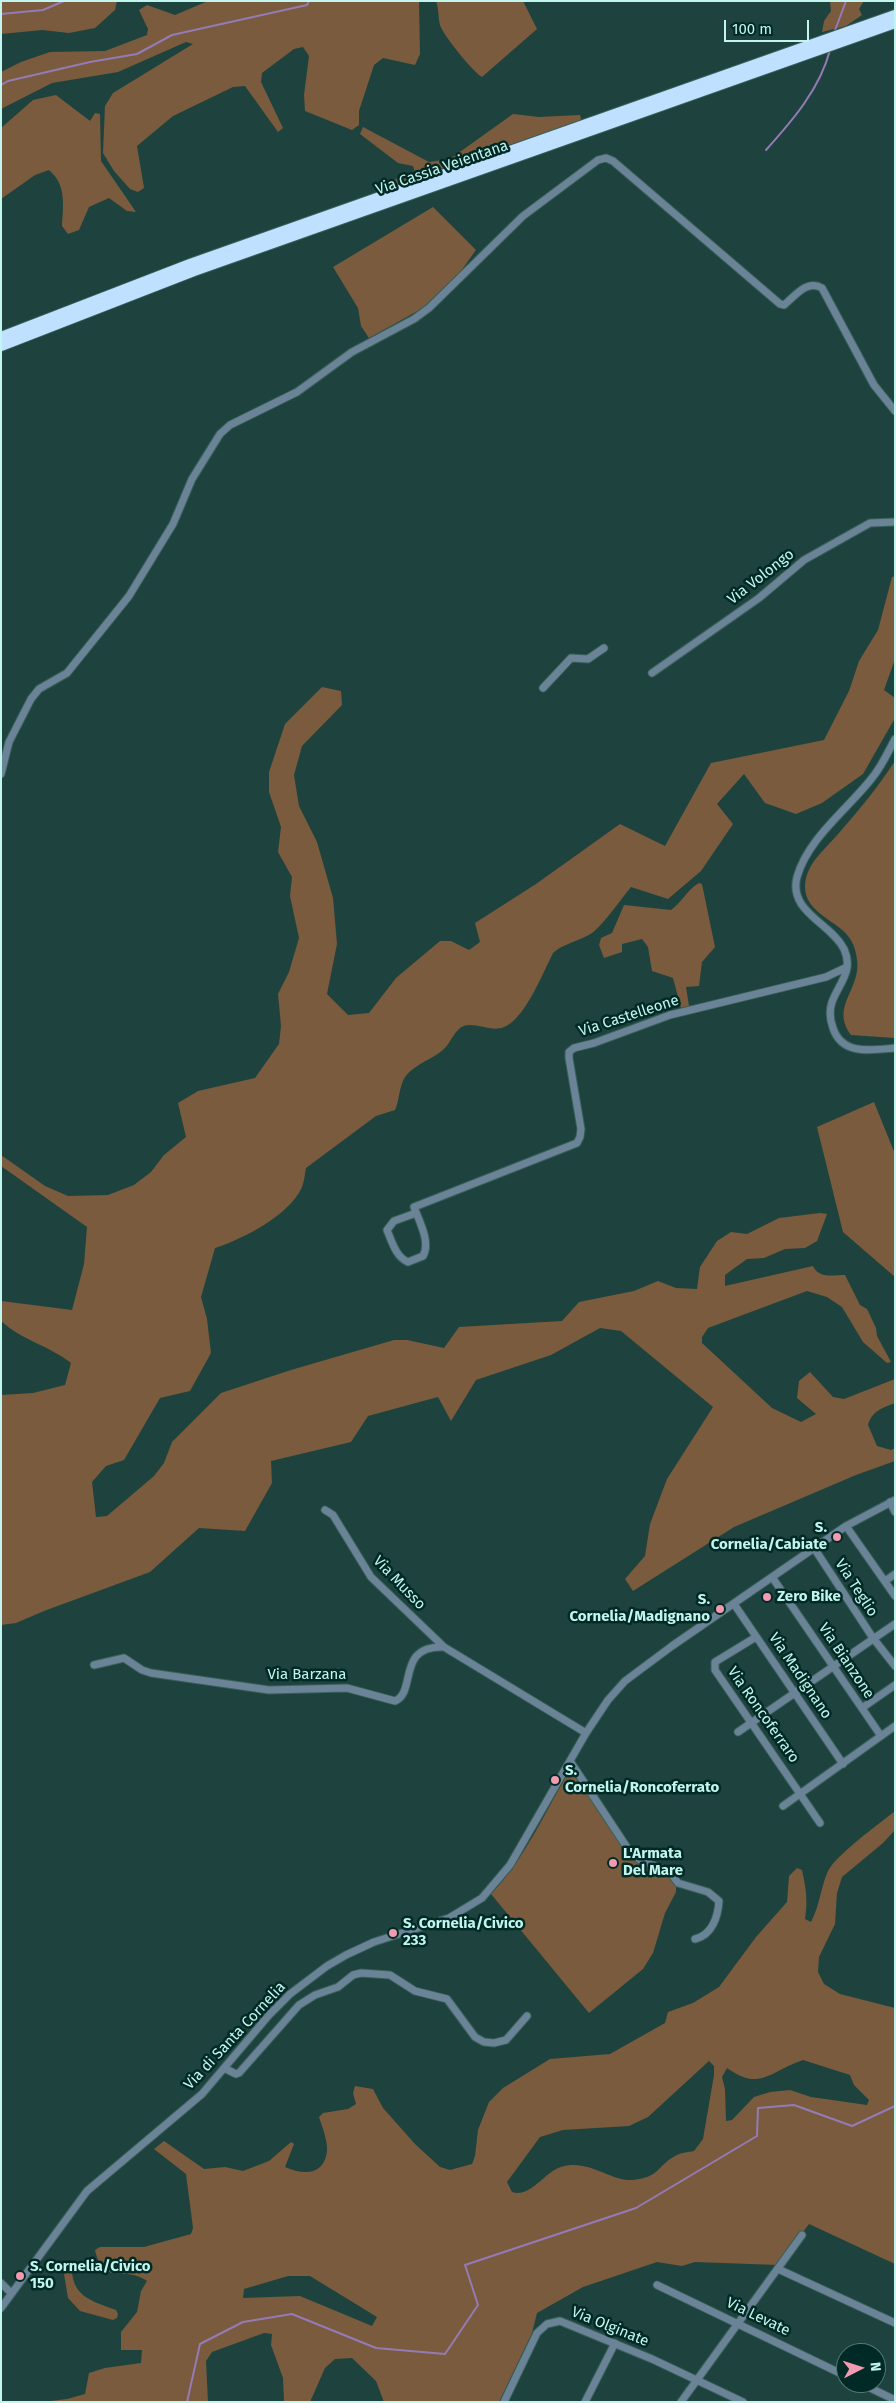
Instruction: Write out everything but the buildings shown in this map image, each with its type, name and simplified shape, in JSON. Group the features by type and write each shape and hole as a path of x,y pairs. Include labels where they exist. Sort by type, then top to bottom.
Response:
{"highway":[{"name":"Via Cassia Veientana","path":"841,39 895,15"},
{"name":"Via Cassia Veientana","path":"1,337 190,264 841,39 895,23"},
{"name":"Via Cassia Veientana","path":"1,346 194,272 818,47"}],"street":[{"path":"1,774 9,742 30,699 39,689 67,673 129,596 173,524 192,479 220,434 230,425 297,392 352,352 429,308 523,216 598,160 606,158 616,163 780,304 785,304 808,286 815,285 822,288 867,373 895,411"},
{"name":"Via Volongo","path":"652,672 759,598 804,560 870,523 895,522"},
{"path":"543,688 571,658 588,659 604,648"},
{"path":"895,739 872,779 826,829 802,866 797,878 796,891 800,903 839,942 846,955 845,979 831,1008 831,1023 835,1035 844,1044 857,1049 895,1048"},
{"name":"Via Castelleone","path":"416,1213 394,1221 387,1230 397,1253 403,1260 408,1262 423,1256 426,1250 426,1242 414,1207 577,1143 580,1137 580,1129 568,1058 572,1049 670,1015 818,979 847,967"},
{"path":"892,1501 895,1512"},
{"name":"Via di Santa Cornelia","path":"1,2308 87,2191 123,2159 180,2114 290,1994 327,1966 374,1942 449,1918 482,1898 510,1864 586,1733 608,1700 630,1676 846,1526 892,1501"},
{"name":"Via Musso","path":"325,1510 333,1515 371,1577 444,1646"},
{"path":"846,1526 895,1596"},
{"name":"Via Teglio","path":"814,1548 873,1638 895,1666"},
{"path":"885,1581 895,1574"},
{"name":"Via Bianzone","path":"772,1577 881,1736"},
{"name":"Via Madignano","path":"734,1604 843,1764"},
{"path":"738,1732 895,1624"},
{"name":"Via Roncoferraro","path":"756,1637 715,1662 714,1666 820,1823"},
{"path":"444,1646 586,1733"},
{"name":"Via Barzana","path":"94,1665 124,1658 142,1670 151,1673 274,1690 347,1688 395,1701 402,1696 413,1661 418,1654 428,1648 444,1646"},
{"path":"862,1708 895,1685"},
{"path":"783,1806 895,1726"},
{"path":"570,1760 628,1848 640,1860 670,1872 678,1883 708,1892 720,1901 713,1926 707,1934 696,1939"},
{"path":"224,2068 236,2074 239,2072 298,2005 315,1995 338,1987 353,1975 361,1973 390,1976 415,1991 447,2000 475,2037 484,2042 500,2043 506,2040 527,2016"},
{"path":"682,2402 802,2235"},
{"path":"778,2269 895,2324"},
{"path":"1,2283 11,2294"},
{"name":"Via Levate","path":"656,2285 836,2371"},
{"name":"Via Olginate","path":"504,2402 537,2333 547,2324 560,2321 614,2343 743,2402"},
{"path":"585,2402 614,2343"},
{"path":"881,2393 895,2400"}],"shaded area":[{"path":"1,1 117,1 115,10 95,28 69,33 42,30 1,34"},
{"path":"208,1 419,1 420,54 415,65 383,58 374,65 359,111 359,125 352,130 305,111 304,95 309,56 303,47 294,49 262,73 261,82 283,128 278,132 245,86 233,87 173,116 137,146 144,188 138,192 130,189 114,171 103,153 105,106 113,93 193,44 186,42 118,72 52,83 1,109 1,72 21,62 50,52 105,51 147,35 148,29 139,10 147,5 175,15"},
{"path":"436,1 523,1 537,29 482,77 465,61 442,30"},
{"path":"830,1 864,1 859,9 862,15 846,26 822,32 824,21 831,11"},
{"path":"56,95 90,121 95,113 100,114 101,161 136,212 127,211 109,198 89,207 79,230 68,234 62,226 63,196 59,182 49,170 35,175 1,199 1,128 33,100"},
{"path":"513,114 539,117 580,115 581,119 578,124 381,189 381,184 415,173 413,166 398,163 360,134 363,127 429,162 450,159"},
{"path":"433,207 476,250 461,271 423,308 369,338 361,326 358,308 333,267"},
{"path":"895,576 895,659 884,690 895,698 895,718 863,774 822,803 796,814 765,803 744,774 717,804 733,824 701,871 668,899 631,887 597,929 553,953 530,999 512,1022 507,1026 496,1029 475,1025 461,1028 445,1048 406,1075 395,1110 376,1116 306,1168 302,1187 296,1197 277,1216 239,1239 215,1248 201,1297 207,1319 211,1353 190,1391 160,1398 124,1460 106,1466 92,1482 96,1517 107,1516 154,1476 164,1463 172,1442 221,1393 394,1340 407,1340 444,1348 459,1327 562,1321 579,1302 634,1291 658,1281 676,1288 697,1289 700,1267 717,1241 731,1232 747,1234 779,1218 820,1213 827,1214 817,1241 805,1248 785,1249 764,1258 747,1259 725,1275 725,1286 813,1266 823,1275 845,1275 860,1305 867,1309 876,1328 877,1336 891,1362 887,1363 863,1342 842,1307 827,1297 807,1291 708,1328 702,1337 702,1343 772,1408 801,1422 816,1414 797,1398 799,1381 810,1372 833,1397 844,1399 895,1379 895,1403 875,1413 868,1425 877,1446 891,1450 895,1448 895,1461 856,1475 734,1527 633,1591 625,1579 645,1556 650,1524 667,1479 713,1407 621,1331 600,1328 551,1355 476,1380 451,1421 438,1397 368,1416 351,1442 271,1461 272,1483 245,1531 199,1528 150,1572 16,1623 1,1625 1,1395 33,1393 65,1385 71,1363 9,1328 1,1321 1,1301 72,1310 84,1264 87,1227 1,1166 1,1155 45,1186 68,1196 108,1195 134,1185 151,1172 164,1155 186,1137 178,1103 198,1091 255,1078 279,1044 281,1026 278,994 289,972 299,938 290,896 292,877 278,852 281,827 269,792 269,772 285,724 322,687 341,691 342,705 302,746 294,775 299,806 317,842 333,898 337,944 327,994 348,1015 369,1013 396,978 440,941 451,941 469,950 480,942 475,923 536,884 620,824 665,846 711,763 824,740 849,691 859,661 878,630 892,577"},
{"path":"895,761 895,1038 851,1035 845,1025 844,1015 845,1006 857,971 855,949 847,934 820,914 810,903 806,895 805,881 814,861 861,807"},
{"path":"699,883 702,884 715,947 702,962 699,986 686,987 689,1006 681,1008 673,978 652,971 648,947 642,939 622,944 622,952 604,958 599,945 601,938 612,933 624,905 671,910"},
{"path":"874,1102 895,1154 895,1277 843,1232 817,1127"},
{"path":"571,1768 622,1846 632,1857 669,1873 676,1885 676,1892 665,1913 653,1953 643,1969 589,2013 491,1894 525,1850"},
{"path":"895,1811 895,1830 883,1843 842,1877 837,1893 835,1924 819,1957 818,1972 824,1984 840,1994 895,2008 895,2264 809,2224 778,2265 695,2262 682,2266 657,2262 583,2287 537,2313 532,2333 499,2402 384,2402 376,2381 352,2358 335,2359 325,2368 310,2402 284,2402 283,2378 271,2345 272,2334 264,2333 212,2352 206,2361 208,2402 42,2402 67,2399 85,2394 89,2373 105,2368 141,2363 142,2350 121,2350 121,2332 137,2312 141,2291 147,2281 131,2275 109,2272 103,2268 95,2250 100,2247 144,2247 191,2234 193,2228 186,2174 154,2149 164,2141 204,2169 225,2167 243,2171 269,2161 291,2142 294,2144 285,2167 305,2172 312,2171 322,2165 327,2151 326,2139 319,2117 323,2113 348,2109 356,2104 353,2093 355,2086 373,2089 383,2108 415,2144 440,2167 450,2170 472,2164 475,2156 478,2130 489,2102 503,2088 550,2059 610,2054 665,2023 668,2012 693,2003 719,1987 756,1937 787,1902 789,1876 797,1868 802,1870 805,1883 805,1919 811,1922 828,1871 833,1864 849,1848","holes":["803,2060 850,2075 854,2085 869,2100 867,2105 811,2097 790,2090 770,2092 754,2097 732,2120 726,2121 725,2089 722,2077 727,2068 738,2075 757,2079","709,2061 714,2066 703,2139 694,2151 675,2156 653,2174 642,2179 625,2180 590,2168 571,2165 555,2170 525,2191 519,2193 512,2192 507,2182 540,2137 563,2130 629,2126 648,2117","288,2276 310,2276 377,2317 372,2326 300,2296 243,2298 244,2289"]},
{"path":"67,2270 72,2272 77,2288 81,2293 93,2301 116,2310 117,2318 113,2320 80,2311 68,2298 64,2274"}],"waterway":[{"path":"1,14 43,10 64,1"},
{"path":"1,85 8,81 90,62 137,54 172,35 307,5 309,1"},
{"path":"834,33 846,1"},
{"path":"766,150 804,104 819,78 830,50"},
{"path":"187,2402 200,2344 243,2322 292,2314 376,2348 445,2354 478,2305 465,2265 636,2208 757,2136 758,2108 794,2105 852,2126 895,2106"}],"place":[{"name":"S. Cornelia/Cabiate","path":"837,1537"},
{"name":"Zero Bike","path":"767,1597"},
{"name":"S. Cornelia/Madignano","path":"720,1609"},
{"name":"S. Cornelia/Roncoferrato","path":"555,1780"},
{"name":"L'Armata Del Mare","path":"613,1863"},
{"name":"S. Cornelia/Civico 233","path":"393,1933"},
{"name":"S. Cornelia/Civico 150","path":"20,2276"}]}
